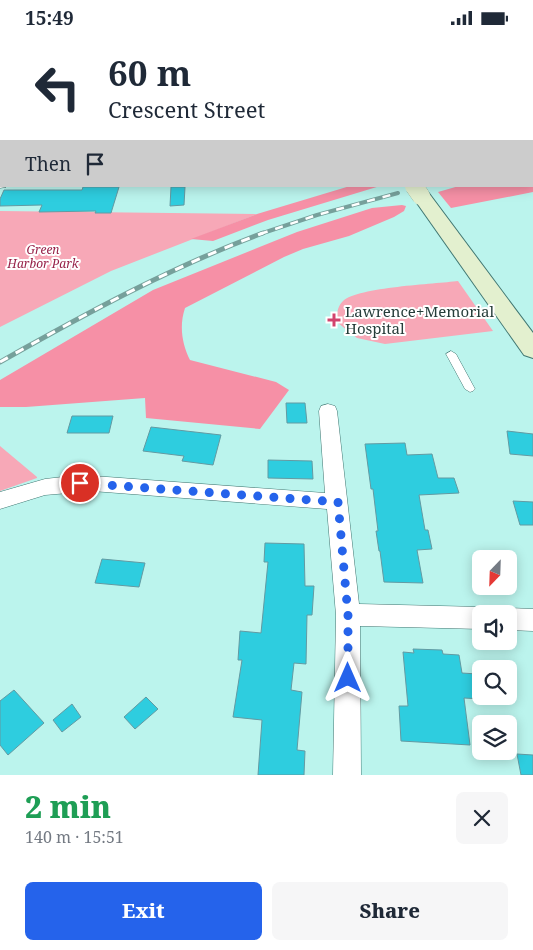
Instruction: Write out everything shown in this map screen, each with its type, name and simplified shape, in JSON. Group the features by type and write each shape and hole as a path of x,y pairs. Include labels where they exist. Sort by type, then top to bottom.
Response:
{"street":[{"path":"417,191 533,350"},
{"path":"328,411 348,615 347,775"},
{"path":"0,501 33,489 76,483 338,502"},
{"path":"348,615 472,619"},
{"path":"517,619 533,620"}],"lane":[{"path":"451,354 470,389"}],"green space":[{"name":"Green Harbor Park","path":"0,211 257,214 111,271 0,327"},
{"path":"458,281 493,331 385,344 357,338 338,323 338,308 343,301 351,296 380,289"},
{"path":"0,446 37,477 37,478 0,491"}],"shaded area":[{"path":"347,187 377,187 268,220 213,241 191,239 257,214"},
{"path":"456,187 533,187 533,192 451,208 438,192"},
{"path":"406,206 404,211 394,217 349,236 303,249 284,257 185,308 182,321 182,335 190,360 276,382 289,390 260,429 146,418 145,398 26,407 0,407 0,380 153,290 297,232 372,208"}],"building":[{"path":"83,187 119,187 111,213 95,213 96,211 39,212 42,205 0,206 0,199 4,190 82,190"},
{"path":"171,187 185,187 184,205 170,206"},
{"path":"286,403 305,403 307,423 287,423"},
{"path":"72,416 113,416 109,433 67,433"},
{"path":"151,427 221,435 213,465 182,461 184,456 143,451"},
{"path":"507,431 533,434 533,456 510,454"},
{"path":"405,443 407,455 432,454 438,478 454,478 459,493 419,495 425,530 428,530 432,549 417,550 423,583 384,582 376,531 378,531 373,489 371,489 365,444"},
{"path":"268,460 312,461 313,479 268,478"},
{"path":"513,501 533,502 533,525 520,525"},
{"path":"265,543 304,544 305,586 314,586 312,615 307,615 306,664 294,663 291,690 302,692 297,750 305,751 304,775 258,775 262,720 233,717 242,660 238,660 240,631 261,633 268,562 264,562"},
{"path":"102,559 145,563 139,587 95,583"},
{"path":"413,649 442,650 443,654 459,655 462,673 472,674 472,698 464,698 470,745 401,741 399,706 408,706 403,652 414,653"},
{"path":"14,690 44,723 8,755 0,745 0,701"},
{"path":"146,697 158,709 135,729 124,717"},
{"path":"72,704 81,717 62,732 53,720"},
{"path":"517,754 533,755 533,775 521,775"}],"railway":[{"path":"263,233 317,215 398,193"},
{"path":"0,362 96,309 162,276 263,233"}],"place":[{"name":"Lawrence+Memorial Hospital","path":"334,320"}],"route":[{"path":"80,483 338,502 348,615 348,678"}]}
